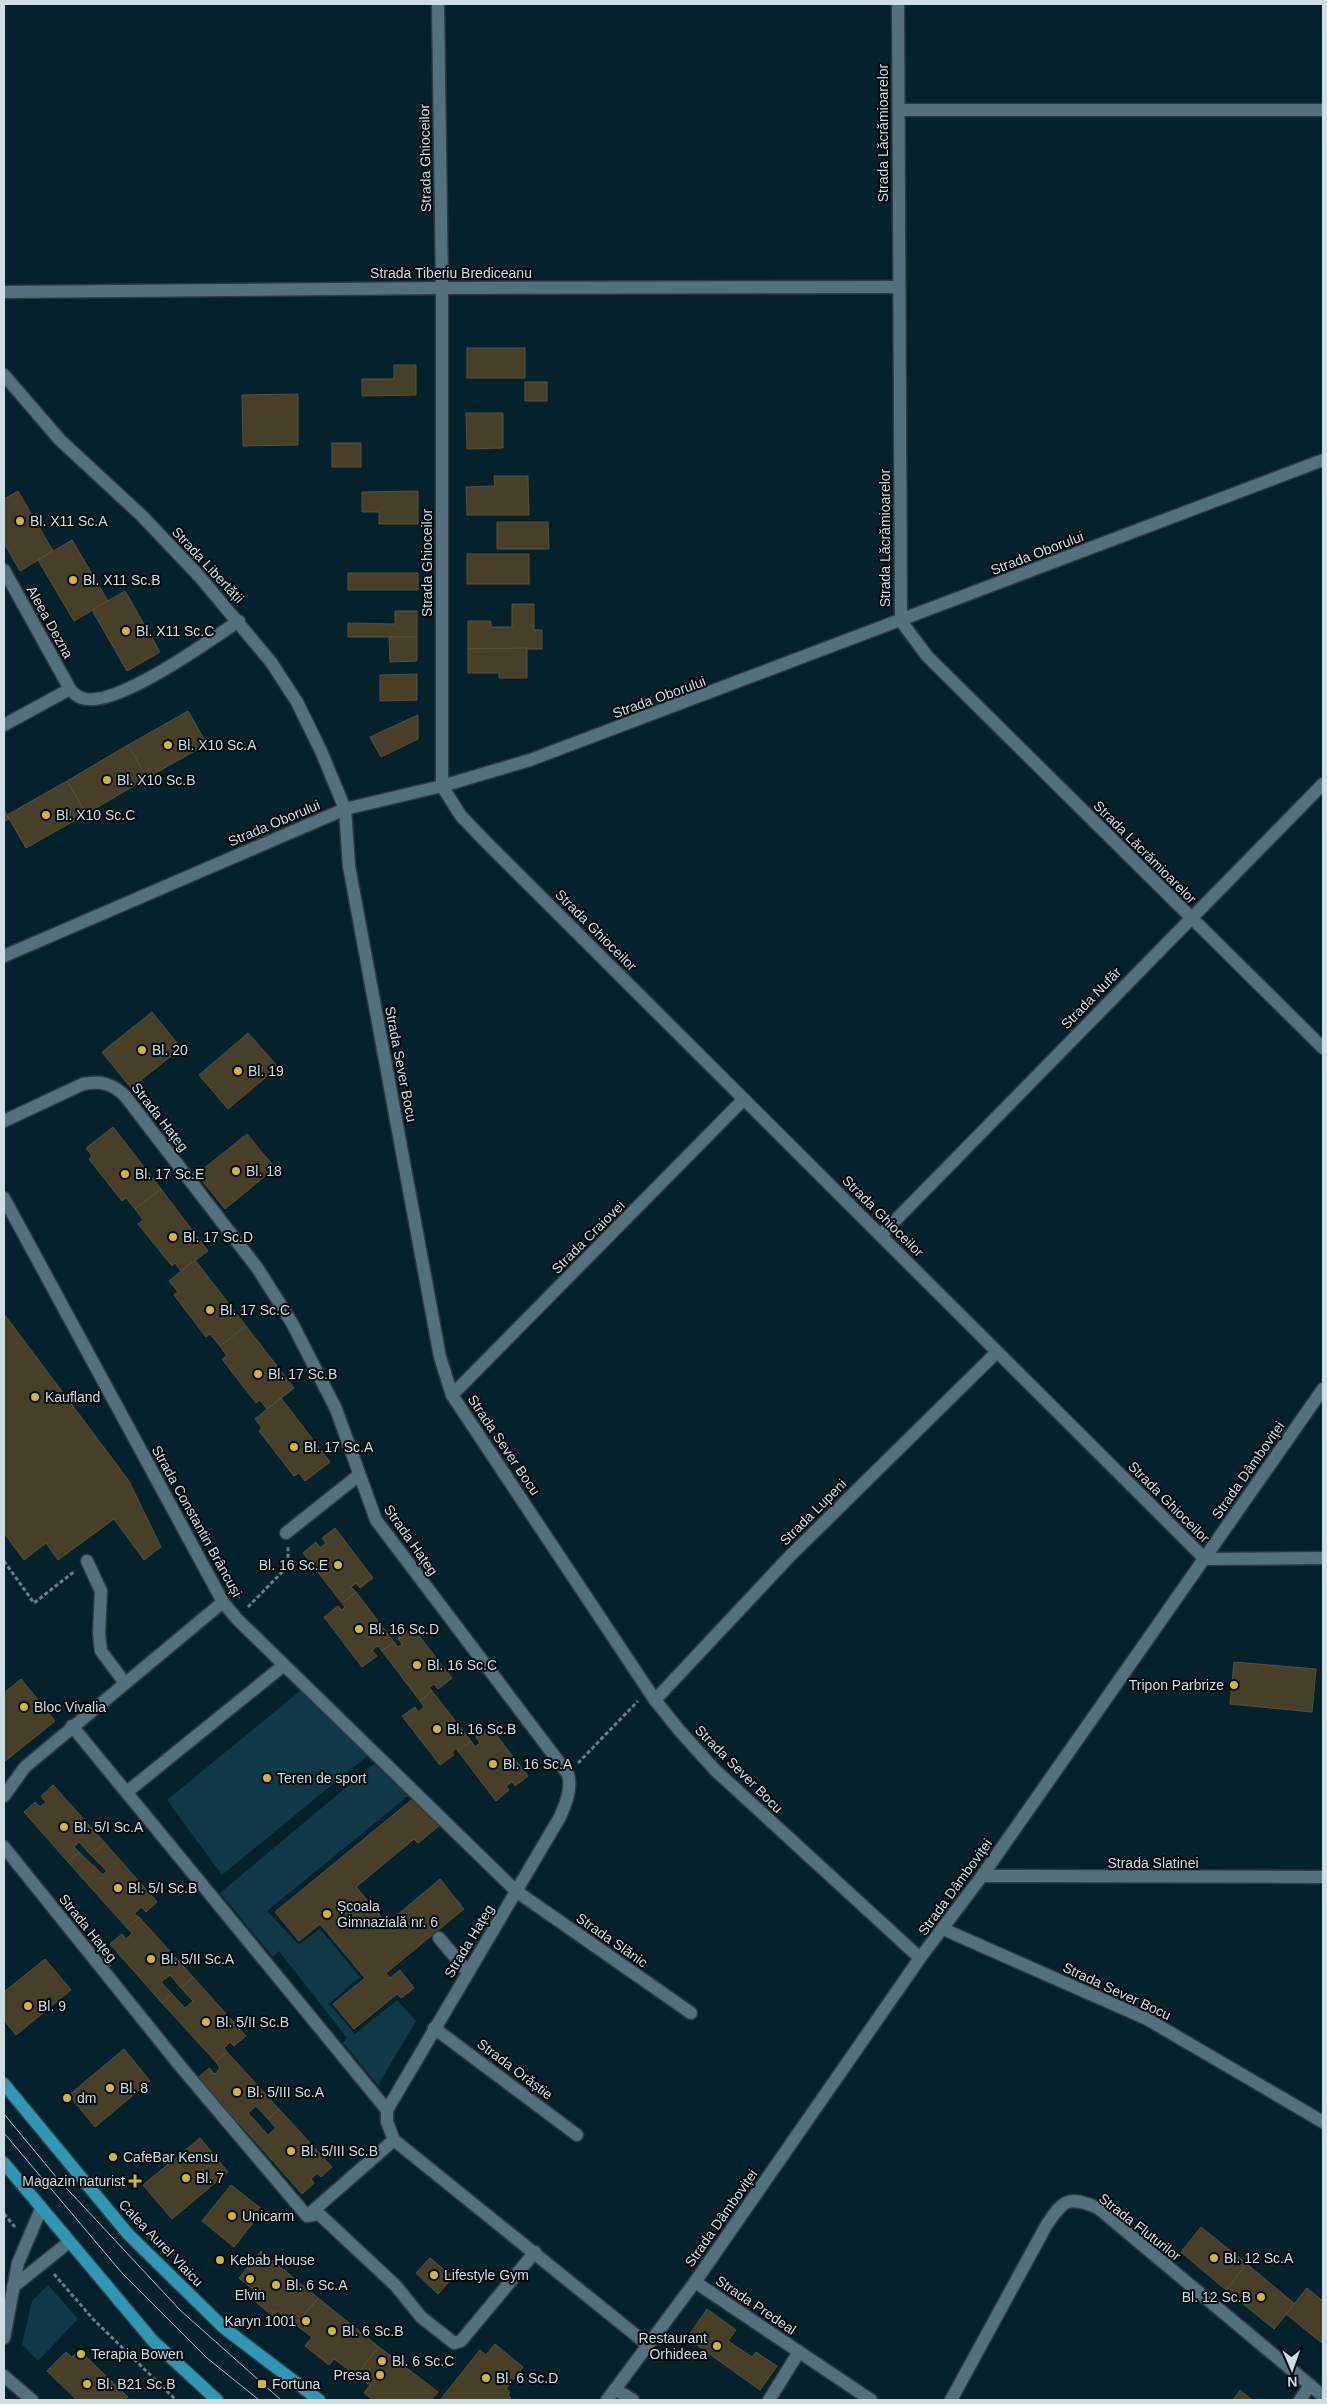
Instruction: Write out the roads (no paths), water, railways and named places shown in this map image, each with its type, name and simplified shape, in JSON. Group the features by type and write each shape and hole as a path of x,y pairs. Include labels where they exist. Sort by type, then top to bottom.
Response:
{"main road":[{"name":"Calea Aurel Vlaicu","path":"4,2084 128,2234 224,2328 319,2400"},
{"path":"4,2163 153,2341 217,2400"}],"street":[{"name":"Strada Ghioceilor","path":"438,4 442,288 442,786 461,816 486,842 1205,1559 1323,1558"},
{"name":"Strada Lăcrămioarelor","path":"898,4 901,621 927,656 1323,1048"},
{"path":"899,110 1323,110"},
{"name":"Strada Tiberiu Brediceanu","path":"4,292 442,288 898,287"},
{"name":"Strada Libertății","path":"4,375 60,440 142,516 239,621 271,662 297,702 322,751 345,809"},
{"name":"Strada Oborului","path":"4,956 345,809 442,786 539,757 1323,460"},
{"name":"Aleea Dezna","path":"4,570 70,689"},
{"path":"4,725 70,689 83,699 91,700 137,686 239,621"},
{"name":"Strada Nufăr","path":"882,1235 1323,784"},
{"name":"Strada Sever Bocu","path":"345,809 349,866 440,1357 452,1395 652,1695 679,1730 715,1770 920,1958"},
{"name":"Strada Hațeg","path":"4,1121 83,1084 102,1082 117,1088 258,1269 287,1315 336,1409 368,1504 387,1537 568,1774 570,1782 567,1802 387,2110"},
{"name":"Strada Craiovei","path":"452,1395 744,1099"},
{"name":"Strada Constantin Brâncuși","path":"4,1198 223,1602 237,1619 516,1891"},
{"name":"Strada Lupeni","path":"652,1695 790,1556 998,1352"},
{"name":"Strada Dâmboviței","path":"607,2400 695,2282 920,1958 982,1876 1323,1389"},
{"path":"286,1533 359,1475"},
{"path":"87,1561 101,1591 99,1633 102,1651 125,1683"},
{"path":"4,1796 25,1767 223,1602"},
{"path":"127,1792 284,1665"},
{"path":"72,1726 387,2110 387,2122 394,2140 648,2345"},
{"name":"Strada Hațeg","path":"4,1847 181,2068 307,2216"},
{"name":"Strada Slatinei","path":"982,1876 1323,1877"},
{"name":"Strada Slănic","path":"516,1891 691,2012"},
{"name":"Strada Sever Bocu","path":"943,1929 1147,2019 1323,2122"},
{"path":"439,1938 467,1971"},
{"name":"Strada Orăștie","path":"434,2028 578,2135"},
{"path":"307,2216 394,2140"},
{"name":"Strada Fluturilor","path":"951,2400 1046,2226 1059,2206 1070,2200 1098,2208 1323,2396"},
{"path":"4,2338 6,2314 26,2241 41,2209"},
{"path":"307,2216 319,2214 396,2286 421,2317 454,2343 461,2341 535,2252"},
{"path":"13,2287 69,2242"},
{"name":"Strada Predeal","path":"695,2282 871,2400"},
{"name":"Strada Predeal","path":"769,2400 799,2352"},
{"path":"4,2376 32,2400"},
{"path":"1300,2400 1310,2385"},
{"path":"615,2389 633,2400"}],"tram line":[{"path":"4,2114 57,2178 180,2310 281,2400"},
{"path":"4,2133 122,2273 207,2358 259,2400"}],"place":[{"name":"Bl. X11 Sc.A","path":"20,521"},
{"name":"Bl. X11 Sc.B","path":"73,580"},
{"name":"Bl. X11 Sc.C","path":"126,631"},
{"name":"Bl. X10 Sc.A","path":"168,745"},
{"name":"Bl. X10 Sc.B","path":"107,780"},
{"name":"Bl. X10 Sc.C","path":"46,815"},
{"name":"Bl. 20","path":"142,1050"},
{"name":"Bl. 19","path":"238,1071"},
{"name":"Bl. 18","path":"236,1171"},
{"name":"Bl. 17 Sc.E","path":"125,1174"},
{"name":"Bl. 17 Sc.D","path":"173,1237"},
{"name":"Bl. 17 Sc.C","path":"210,1310"},
{"name":"Bl. 17 Sc.B","path":"258,1374"},
{"name":"Kaufland","path":"35,1397"},
{"name":"Bl. 17 Sc.A","path":"294,1447"},
{"name":"Bl. 16 Sc.E","path":"338,1565"},
{"name":"Bl. 16 Sc.D","path":"359,1629"},
{"name":"Bl. 16 Sc.C","path":"417,1665"},
{"name":"Tripon Parbrize","path":"1234,1685"},
{"name":"Bloc Vivalia","path":"24,1707"},
{"name":"Bl. 16 Sc.B","path":"437,1729"},
{"name":"Bl. 16 Sc.A","path":"493,1764"},
{"name":"Teren de sport","path":"267,1778"},
{"name":"Bl. 5/I Sc.A","path":"64,1827"},
{"name":"Bl. 5/I Sc.B","path":"118,1888"},
{"name":"Școala Gimnazială nr. 6","path":"327,1914"},
{"name":"Bl. 5/II Sc.A","path":"151,1959"},
{"name":"Bl. 9","path":"28,2006"},
{"name":"Bl. 5/II Sc.B","path":"206,2022"},
{"name":"Bl. 8","path":"110,2088"},
{"name":"Bl. 5/III Sc.A","path":"237,2092"},
{"name":"dm","path":"67,2098"},
{"name":"Bl. 5/III Sc.B","path":"291,2151"},
{"name":"CafeBar Kensu","path":"113,2157"},
{"name":"Bl. 7","path":"186,2178"},
{"name":"Magazin naturist","path":"135,2181"},
{"name":"Unicarm","path":"232,2216"},
{"name":"Bl. 12 Sc.A","path":"1214,2258"},
{"name":"Kebab House","path":"220,2260"},
{"name":"Lifestyle Gym","path":"434,2275"},
{"name":"Elvin","path":"250,2279"},
{"name":"Bl. 6 Sc.A","path":"276,2285"},
{"name":"Bl. 12 Sc.B","path":"1261,2297"},
{"name":"Karyn 1001","path":"306,2321"},
{"name":"Bl. 6 Sc.B","path":"332,2331"},
{"name":"Restaurant Orhideea","path":"717,2346"},
{"name":"Terapia Bowen","path":"81,2354"},
{"name":"Bl. 6 Sc.C","path":"382,2361"},
{"name":"Presa","path":"380,2375"},
{"name":"Bl. 6 Sc.D","path":"486,2378"},
{"name":"Bl. B21 Sc.B","path":"87,2384"},
{"name":"Fortuna","path":"262,2384"}]}
